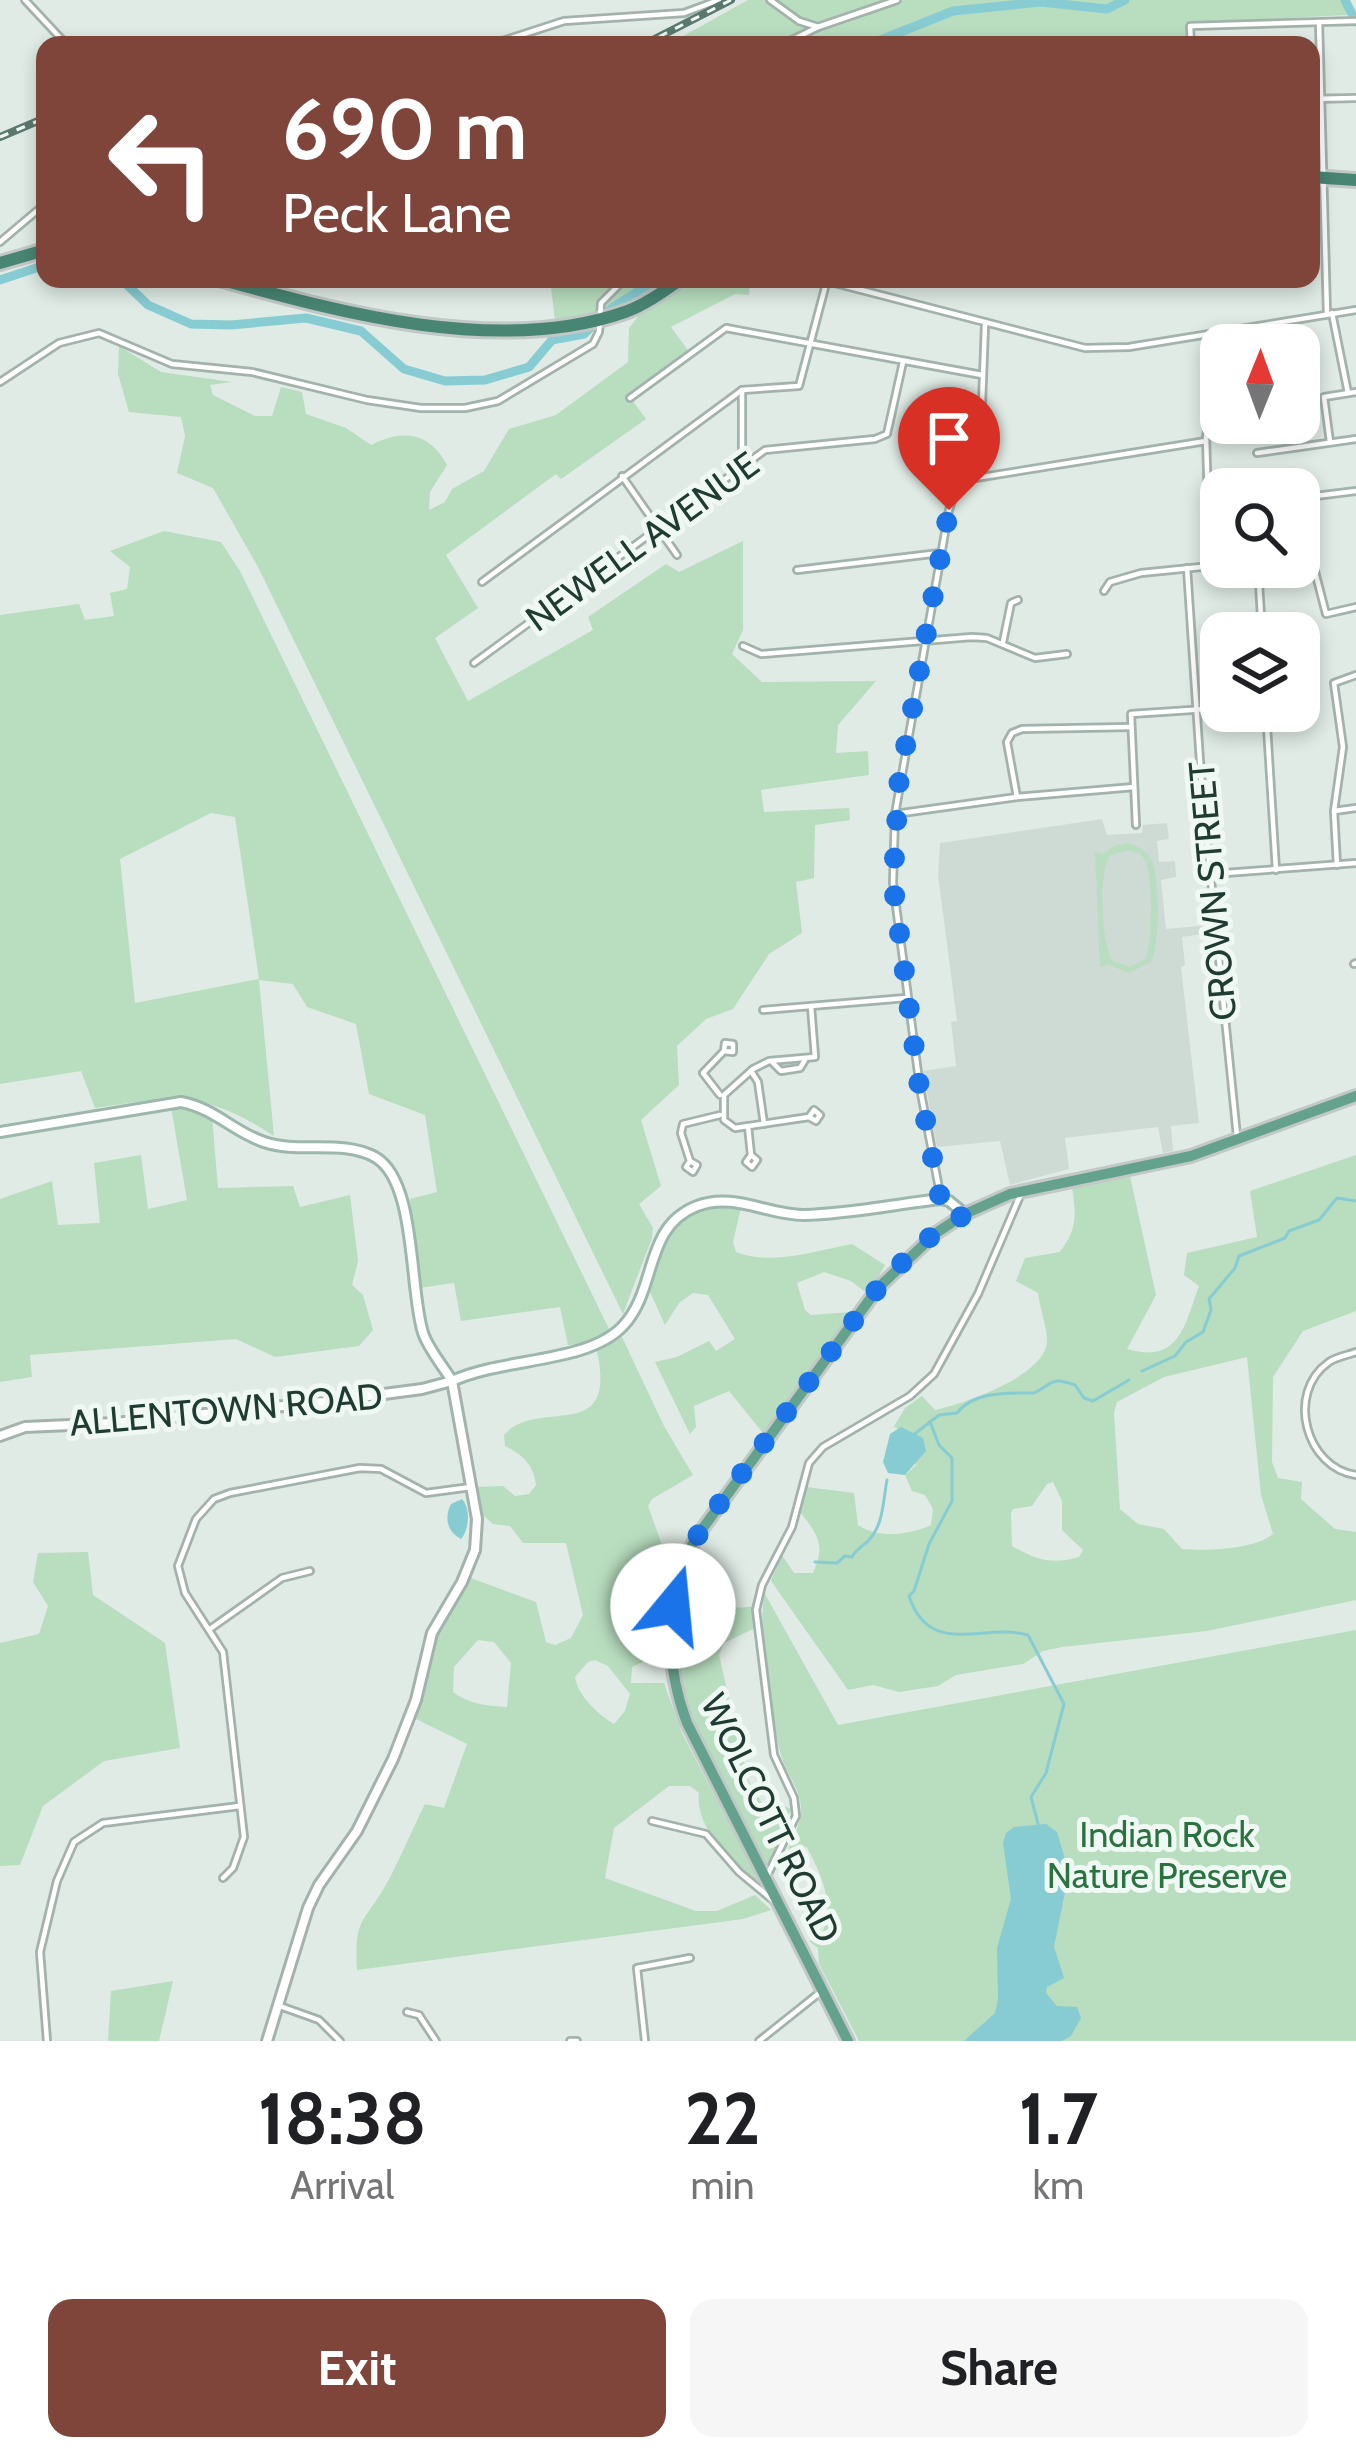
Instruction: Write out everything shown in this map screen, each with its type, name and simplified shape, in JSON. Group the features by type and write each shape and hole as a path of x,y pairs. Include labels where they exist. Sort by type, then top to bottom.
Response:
{"highway":[{"path":"1320,177 1356,180"},
{"path":"0,263 36,253"},
{"path":"264,288 328,310 414,323 515,330 597,320 628,311 666,288"}],"main road":[{"name":"WOLCOTT ROAD","path":"848,2041 687,1723 677,1693 670,1642 676,1588 701,1529 878,1288 920,1244 965,1214 1022,1190 1238,1142 1356,1096"},
{"path":"0,1132 181,1102 200,1105 261,1142 354,1150 378,1158 393,1175 403,1200 425,1339 452,1381 477,1519 475,1550 432,1633 416,1700 393,1759 357,1831 308,1908 267,2041"},
{"path":"941,1199 965,1214"},
{"name":"ALLENTOWN ROAD","path":"0,1436 25,1427 161,1420 422,1390 481,1368 590,1349 613,1335 636,1310 656,1244 665,1230 677,1217 704,1203 732,1201 807,1215 941,1199"}],"street":[{"path":"26,0 59,36"},
{"path":"517,36 563,21 684,14 719,0"},
{"path":"770,0 799,21 818,27"},
{"path":"800,36 897,0"},
{"path":"1191,36 1190,26 1353,21"},
{"path":"1319,22 1319,36"},
{"path":"1320,60 1320,118"},
{"path":"1321,99 1356,98"},
{"path":"1320,209 1330,314 1352,393 1324,397 1330,442"},
{"path":"0,242 36,212"},
{"path":"0,382 59,343 99,333 172,364 252,371 367,400 465,408 509,395 593,344 601,303 616,288"},
{"path":"482,583 742,390 799,386 822,288"},
{"path":"852,288 985,325 1097,349 1200,335"},
{"path":"1269,324 1356,310"},
{"path":"941,1199 906,998 893,883 895,814 940,554 956,481 976,428 985,325"},
{"path":"630,398 720,329 733,328 982,375"},
{"name":"NEWELL AVENUE","path":"474,663 765,450 881,437 891,426 903,362"},
{"path":"742,390 742,466"},
{"path":"1257,453 1356,439"},
{"path":"956,481 1200,442"},
{"path":"622,476 676,555"},
{"path":"1320,496 1356,491"},
{"path":"797,570 940,554"},
{"path":"1104,591 1120,578 1200,567"},
{"name":"CROWN STREET","path":"1187,568 1210,874 1238,1142"},
{"path":"1319,588 1326,614 1356,607"},
{"path":"1003,644 1011,603 1018,599"},
{"path":"743,646 761,654 972,637 1035,658 1067,654"},
{"path":"1337,865 1334,811 1342,754 1335,681 1356,674"},
{"path":"1136,825 1131,714 1200,710"},
{"path":"1017,797 1006,742 1012,733 1130,727"},
{"path":"1267,732 1276,870"},
{"path":"1342,754 1352,753"},
{"path":"895,814 1134,787"},
{"path":"1334,811 1356,808"},
{"path":"1210,874 1356,862"},
{"path":"763,1010 906,998"},
{"path":"722,1097 751,1071 772,1061 814,1058 811,1006"},
{"path":"724,1051 703,1073 722,1097 722,1115 730,1126 809,1117"},
{"path":"751,1071 758,1082 764,1124"},
{"path":"690,1161 681,1133 683,1124 722,1115"},
{"path":"748,1126 751,1155"},
{"path":"766,1878 796,1816 794,1798 774,1755 755,1610 762,1585 792,1527 808,1463 823,1448 910,1396 934,1374 978,1294 1022,1190"},
{"path":"1356,1352 1329,1362 1316,1377 1306,1397 1305,1421 1324,1462 1342,1473 1356,1474"},
{"path":"223,1878 241,1852 242,1805 223,1652 184,1593 178,1566 196,1519 214,1499 371,1467 426,1493 471,1487"},
{"path":"210,1629 282,1578 310,1571"},
{"path":"47,2041 40,1952 57,1881 74,1842 103,1823 242,1805"},
{"path":"652,1821 706,1834 766,1898 779,1904"},
{"path":"645,2041 637,1968 690,1958"},
{"path":"759,2041 823,1990"},
{"path":"278,2005 319,2020 340,2041"},
{"path":"407,2012 419,2015 436,2041"}],"shaded area":[{"path":"1102,819 1107,835 1142,833 1143,825 1167,823 1169,839 1157,841 1159,862 1175,861 1176,877 1161,880 1166,929 1209,925 1210,933 1182,937 1185,965 1181,967 1199,1123 1171,1126 1173,1151 1163,1153 1158,1127 1065,1138 1069,1169 1010,1185 1000,1141 937,1147 923,1071 956,1066 951,1022 957,1021 938,875 940,843"}],"green space":[{"path":"748,0 1345,0 1348,15 1185,23 1186,36 683,36"},
{"path":"551,288 654,288 620,306 555,321"},
{"path":"683,288 749,288 749,295 735,294 671,327 692,356 632,400 646,419 561,479 556,474 446,555 478,608 435,638 468,701 593,630 588,617 666,564 679,572 743,541 743,630 732,654 762,682 876,681 838,725 836,753 868,751 869,775 761,790 764,812 849,808 850,820 815,825 814,878 796,882 802,933 769,954 733,1009 706,1019 677,1046 679,1085 641,1120 661,1186 639,1204 653,1228 652,1238 623,1314 258,567 213,488 177,473 185,436 181,417 129,412 118,374 119,346 161,372 232,382 210,385 213,395 255,416 272,416 281,387 302,392 306,414 346,428 371,445 394,436 424,440 447,465 430,492 429,510 445,502 452,489 484,471 509,429 556,415 628,362 629,328 643,310"},
{"path":"164,531 221,542 240,571 610,1331 586,1344 568,1345 560,1307 461,1321 454,1283 419,1288 410,1199 437,1192 425,1115 369,1094 356,1024 307,1007 293,984 259,980 274,1136 228,1111 188,1100 95,1108 81,1071 0,1084 0,615 79,604 85,620 114,616 110,593 127,589 130,567 110,551","holes":["211,813 235,817 259,979 135,1003 120,859"]},
{"path":"1128,843 1145,852 1156,883 1154,954 1151,962 1129,973 1107,964 1100,967 1095,852 1103,854","holes":["1128,850 1145,860 1151,910 1145,959 1130,967 1113,961 1109,952 1103,892 1110,855"]},
{"path":"171,1107 198,1108 212,1117 218,1188 293,1186 300,1207 350,1195 358,1261 352,1285 363,1295 373,1330 359,1346 275,1357 236,1339 30,1355 32,1377 0,1382 0,1199 52,1181 58,1225 100,1223 94,1163 141,1155 148,1209 187,1200"},
{"path":"1356,1155 1356,1311 1303,1331 1273,1377 1272,1462 1278,1478 1302,1482 1301,1499 1335,1529 1356,1532 1356,1600 1207,1631 1062,1647 1043,1651 1023,1664 956,1675 938,1686 899,1692 873,1685 848,1690 771,1581 782,1555 794,1573 813,1573 817,1563 818,1541 800,1512 807,1487 854,1493 858,1525 875,1532 904,1533 931,1525 933,1509 925,1495 912,1491 905,1475 916,1465 893,1428 905,1408 922,1396 935,1410 964,1402 1019,1377 1043,1354 1047,1335 1038,1293 1016,1281 1025,1258 1060,1252 1066,1243 1074,1220 1072,1186 1130,1176 1156,1295 1127,1349 1144,1352 1169,1346 1183,1328 1199,1286 1184,1275 1187,1253 1257,1237 1250,1191","holes":["1247,1357 1261,1495 1273,1534 1242,1546 1182,1549 1164,1529 1138,1524 1120,1509 1117,1402 1164,1377","1053,1482 1062,1501 1062,1530 1083,1550 1079,1557 1061,1561 1044,1560 1012,1546 1013,1509 1032,1506"]},
{"path":"713,1205 741,1208 733,1242 736,1252 764,1258 852,1244 885,1265 874,1285 864,1291 824,1272 797,1283 811,1315 852,1312 763,1433 729,1391 694,1406 696,1427 690,1434 655,1362 709,1341 716,1351 735,1339 708,1295 693,1293 679,1303 665,1325 650,1292 663,1245 683,1219"},
{"path":"622,1337 693,1475 648,1506 672,1573 664,1615 628,1614 626,1642 651,1648 652,1658 632,1667 631,1683 664,1683 682,1733 758,1879 754,1881 716,1841 703,1819 699,1793 690,1786 669,1786 614,1828 605,1878 696,1911 717,1911 755,1895 771,1910 743,1919 357,1970 362,1922 387,1883 425,1804 444,1808 467,1744 416,1719 435,1637 468,1577 536,1602 546,1642 555,1645 571,1638 583,1615 566,1543 523,1543 510,1526 493,1524 483,1515 478,1487 503,1486 515,1496 529,1494 536,1485 533,1471 505,1446 504,1435 519,1424 586,1409 596,1399 600,1381 597,1351","holes":["478,1640 494,1642 511,1663 507,1707 472,1702 453,1692 454,1667","595,1660 608,1666 630,1694 614,1724 590,1704 577,1684 575,1677"]},
{"path":"88,1552 93,1595 165,1643 180,1748 104,1761 43,1806 20,1865 0,1866 0,1643 39,1634 48,1606 33,1582 38,1553"},
{"path":"684,1583 725,1605 752,1606 753,1629 724,1643 719,1655 748,1780 766,1810 791,1809 768,1865 713,1764 687,1696 680,1661"},
{"name":"Indian Rock Nature Preserve","path":"765,1594 838,1725 1356,1630 1356,2041 859,2041 819,1964 818,1948 809,1941 818,1940 827,1917 826,1893 817,1868 806,1846 804,1851 786,1854 801,1809 781,1755 770,1698 762,1628"},
{"path":"173,1981 159,2041 108,2041 111,1991"}],"water":[{"path":"901,1427 923,1438 926,1451 905,1475 888,1473 883,1462 890,1434"},
{"path":"462,1499 468,1519 461,1539 447,1519 451,1504"},
{"path":"1046,1824 1057,1832 1069,1872 1054,1947 1064,1978 1047,1987 1046,1993 1057,2006 1077,2007 1081,2018 1071,2036 1062,2041 964,2041 995,2013 998,1999 997,1948 1011,1899 1003,1843 1006,1833 1014,1827"}],"waterway":[{"path":"890,36 953,11 1041,2 1107,9 1125,0"},
{"path":"1345,0 1356,22"},
{"path":"0,280 36,268"},
{"path":"130,288 148,305 191,324 306,318 361,331 404,369 445,381 485,380 529,367 552,340 584,334 643,288"},
{"path":"1142,1371 1175,1356 1203,1332 1211,1310 1209,1299 1239,1256 1319,1220 1337,1198 1356,1201"},
{"path":"912,1436 939,1415 957,1413 982,1397 1034,1393 1060,1381 1075,1385 1084,1398 1093,1401 1129,1380"},
{"path":"930,1422 939,1445 952,1458 952,1501 909,1596 918,1615 944,1633 1028,1635 1064,1704 1046,1773 1031,1797 1038,1824"},
{"path":"815,1562 837,1563 852,1557 873,1536 887,1480"}],"railway":[{"path":"661,36 731,0"},
{"path":"0,137 36,122"}],"route":[{"path":"673,1606 683,1566 701,1529 869,1300 920,1244 965,1214 939,1193 906,998 893,883 899,782 949,510"}]}
